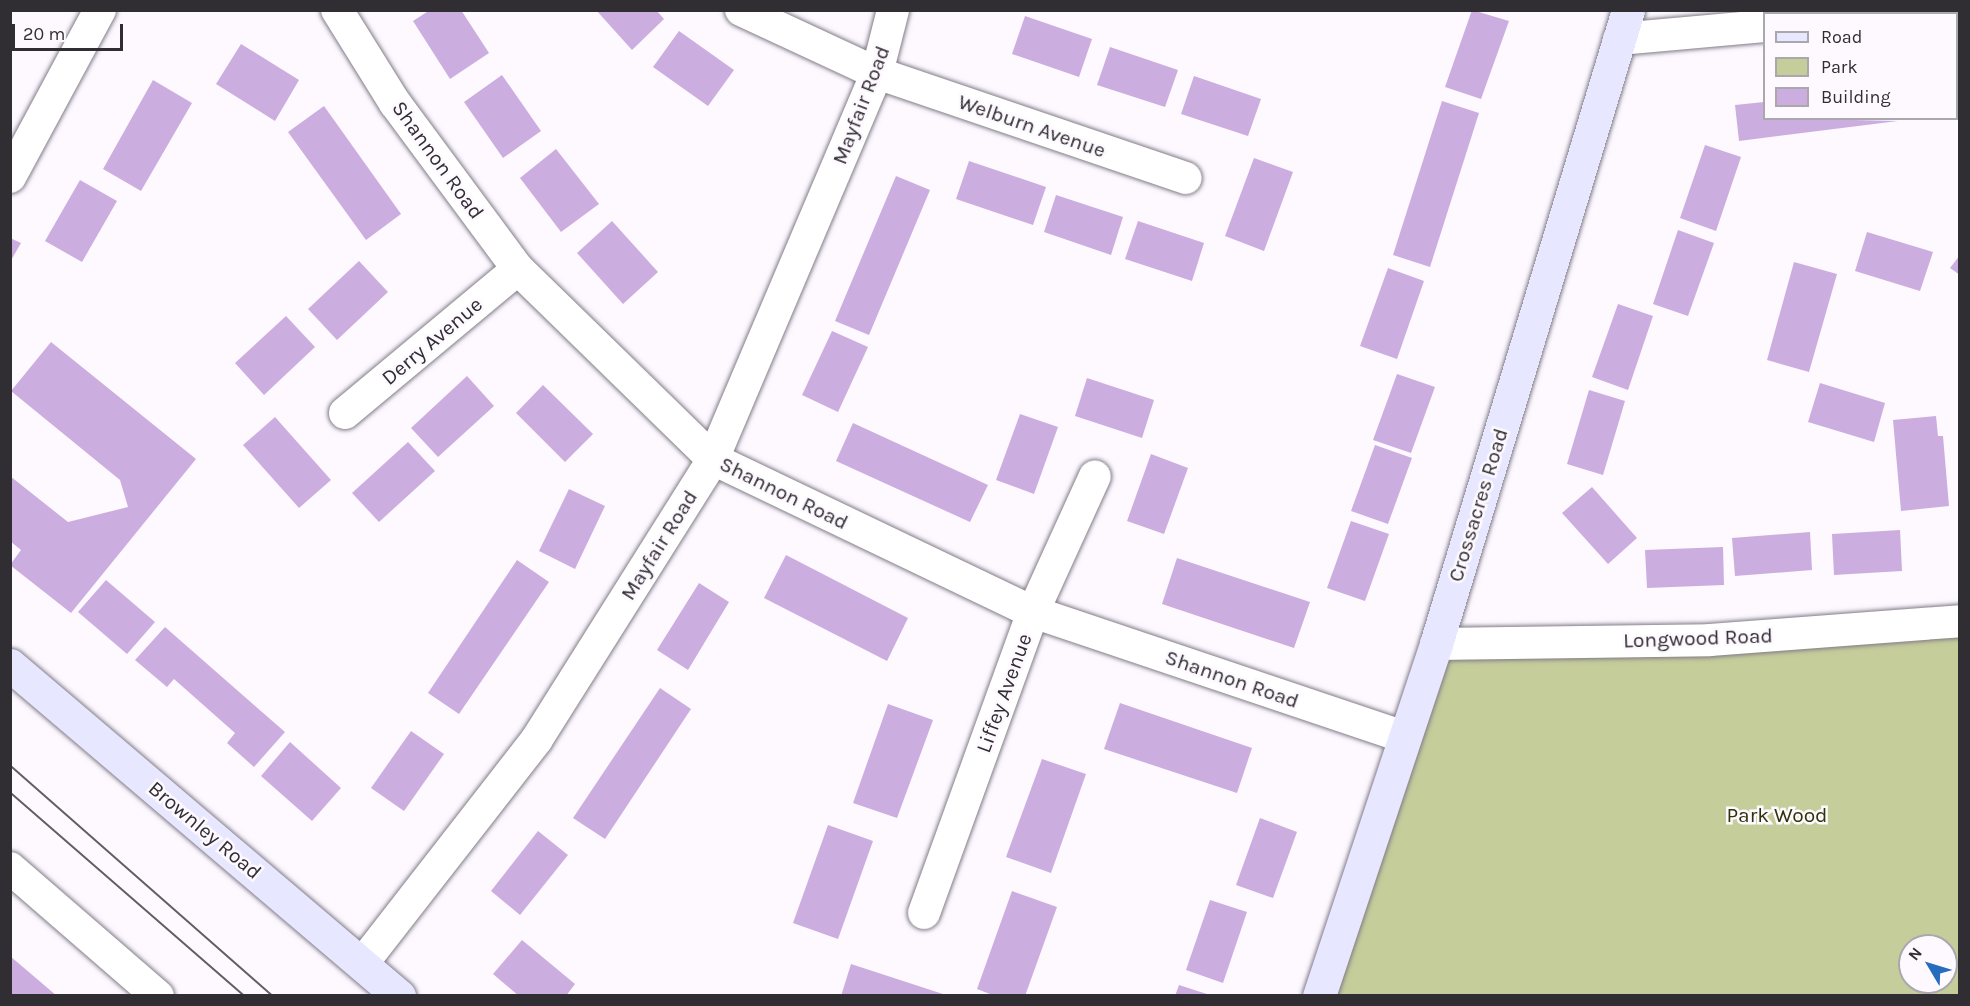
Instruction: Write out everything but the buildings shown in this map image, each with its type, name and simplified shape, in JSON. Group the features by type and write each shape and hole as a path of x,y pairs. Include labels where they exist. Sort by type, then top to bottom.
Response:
{"street":[{"path":"10,177 100,10"},
{"name":"Shannon Road","path":"337,10 395,103 518,269 713,459 1033,612 1404,737"},
{"name":"Welburn Avenue","path":"741,10 877,73 1186,178"},
{"name":"Mayfair Road","path":"362,964 537,739 713,459 877,73 893,10"},
{"path":"1623,25 1763,27"},
{"name":"Crossacres Road","path":"1319,996 1436,644 1623,25"},
{"name":"Derry Avenue","path":"345,413 518,269"},
{"name":"Liffey Avenue","path":"924,914 1033,612 1095,476"},
{"name":"Longwood Road","path":"1436,644 1710,640 1959,621"},
{"name":"Brownley Road","path":"10,665 399,996"},
{"path":"10,868 158,996"}],"green space":[{"name":"Park Wood","path":"1959,619 1959,995 1327,996 1436,644"}],"tram line":[{"path":"10,765 273,996"},
{"path":"10,792 245,996"}]}
